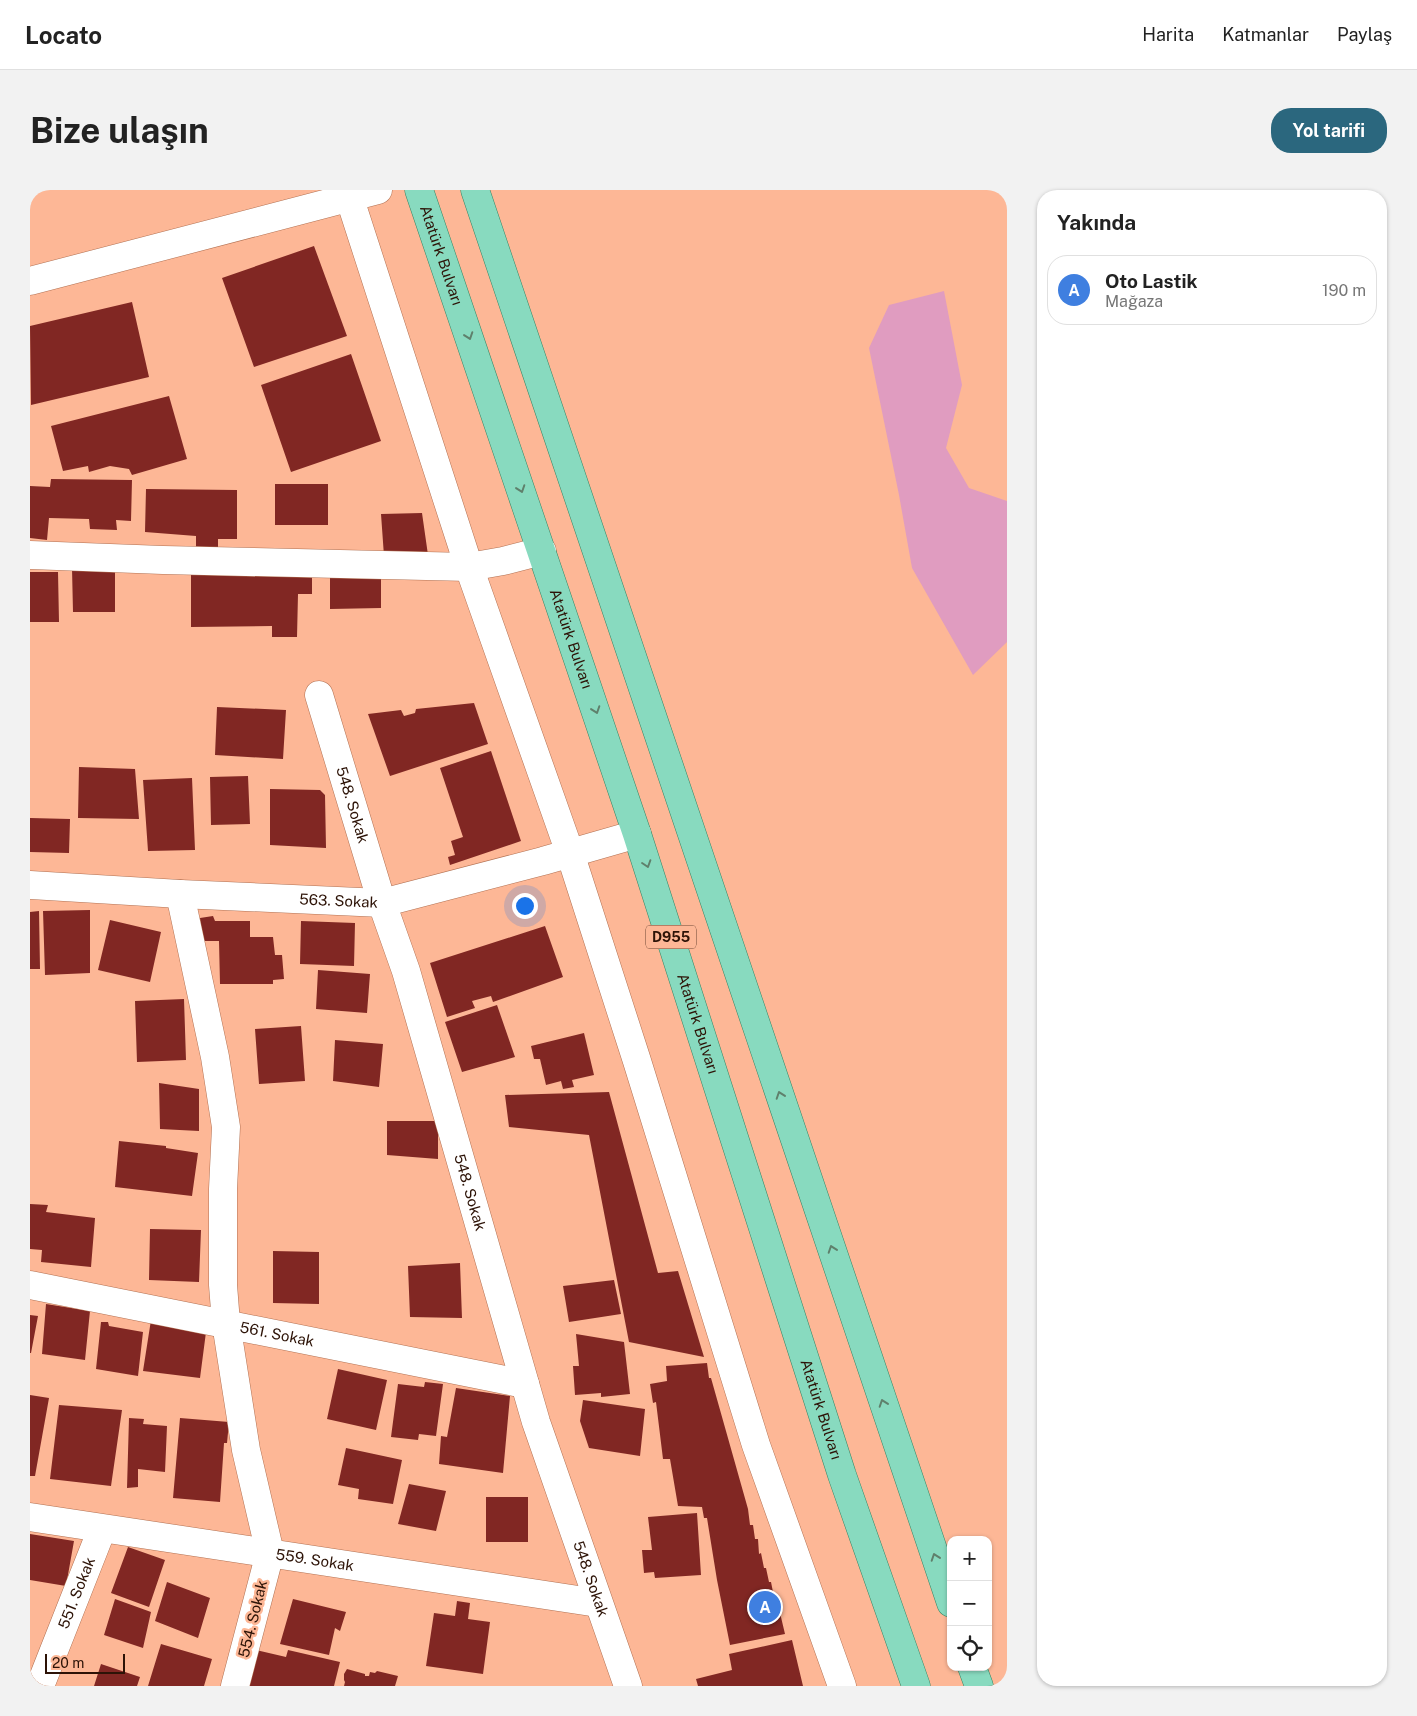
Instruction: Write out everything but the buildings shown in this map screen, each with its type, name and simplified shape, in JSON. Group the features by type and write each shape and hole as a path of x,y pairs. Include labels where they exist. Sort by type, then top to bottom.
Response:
{"main road":[{"name":"Atatürk Bulvarı","path":"419,190 638,834 842,1475 916,1686"},
{"path":"475,190 947,1591"},
{"path":"973,1671 979,1686"}],"street":[{"path":"30,281 348,194 378,190"},
{"path":"348,194 470,567 570,854 640,1070 756,1445 842,1686"},
{"path":"30,555 470,567 542,551"},
{"name":"548. Sokak","path":"319,695 382,903 406,971 536,1422 628,1686"},
{"name":"563. Sokak","path":"30,885 382,903 570,854 638,834"},
{"path":"180,894 215,1057 226,1127 223,1189 223,1285 226,1323 246,1450 270,1553"},
{"name":"561. Sokak","path":"30,1284 525,1384"},
{"name":"559. Sokak","path":"30,1517 598,1603"},
{"name":"551. Sokak","path":"40,1686 102,1529"},
{"name":"554. Sokak","path":"235,1686 270,1553"}],"shaded area":[{"path":"944,291 962,385 946,448 969,488 1007,501 1007,642 973,675 912,568 869,348 889,305"}],"place":[{"name":"Oto Lastik","path":"765,1607"}]}
